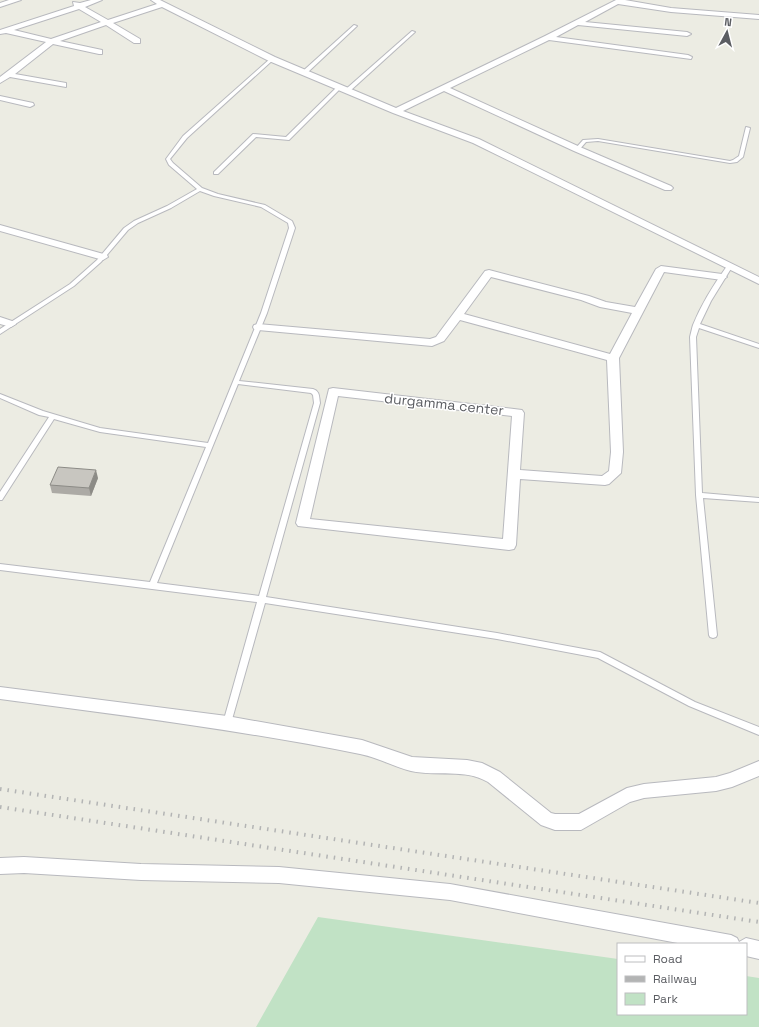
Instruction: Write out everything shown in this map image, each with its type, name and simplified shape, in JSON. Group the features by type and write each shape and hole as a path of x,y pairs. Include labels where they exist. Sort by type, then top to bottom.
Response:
{"street":[{"path":"0,5 17,0"},
{"path":"71,0 137,41"},
{"path":"1,31 98,0"},
{"path":"396,111 548,38 619,1 671,10 759,17"},
{"path":"0,81 52,41 162,2 272,59 396,111 476,142 759,281"},
{"path":"577,23 688,34"},
{"path":"1,31 100,52"},
{"path":"548,38 688,57"},
{"path":"8,75 63,85"},
{"path":"444,88 577,149 668,188"},
{"path":"0,98 30,105"},
{"path":"0,228 103,257"},
{"path":"514,474 605,481 615,473 617,452 613,358 661,269 722,278"},
{"path":"258,327 432,343 440,339 489,273 585,298 604,305 638,311"},
{"path":"457,316 613,358"},
{"path":"0,320 11,324"},
{"name":"durgamma center","path":"334,392 518,413 514,474 509,544 303,523 334,392"},
{"path":"0,693 227,723 362,747 412,764 467,767 482,770 494,777 546,820 555,822 581,822 627,795 644,791 716,784 732,780 759,768"},
{"path":"0,866 141,872 279,875 450,892 726,943"},
{"path":"747,947 759,950"}],"lane":[{"path":"304,72 355,26"},
{"path":"216,173 255,135 286,139 413,32"},
{"path":"152,586 258,327 292,228 290,222 263,206 216,195 200,189 171,164 168,159 170,154 185,137 272,59"},
{"path":"577,149 585,141 598,140 730,162 741,157 748,128"},
{"path":"0,332 72,285 103,257 126,228 169,207 200,189"},
{"path":"713,635 699,495 693,337 696,325 729,267"},
{"path":"696,325 759,346"},
{"path":"227,723 317,403 316,394 313,391 235,382"},
{"path":"0,396 53,416 100,430 209,445"},
{"path":"0,498 53,416"},
{"path":"699,495 759,500"},
{"path":"0,567 262,599 489,635 600,655 692,704 759,731"}],"green space":[{"path":"318,917 617,959 617,1015 747,1015 747,976 759,978 759,1027 256,1027"}],"building":[{"path":"58,467 96,470 89,488 50,485"}],"railway":[{"path":"0,789 759,903"},
{"path":"0,807 759,922"}]}
